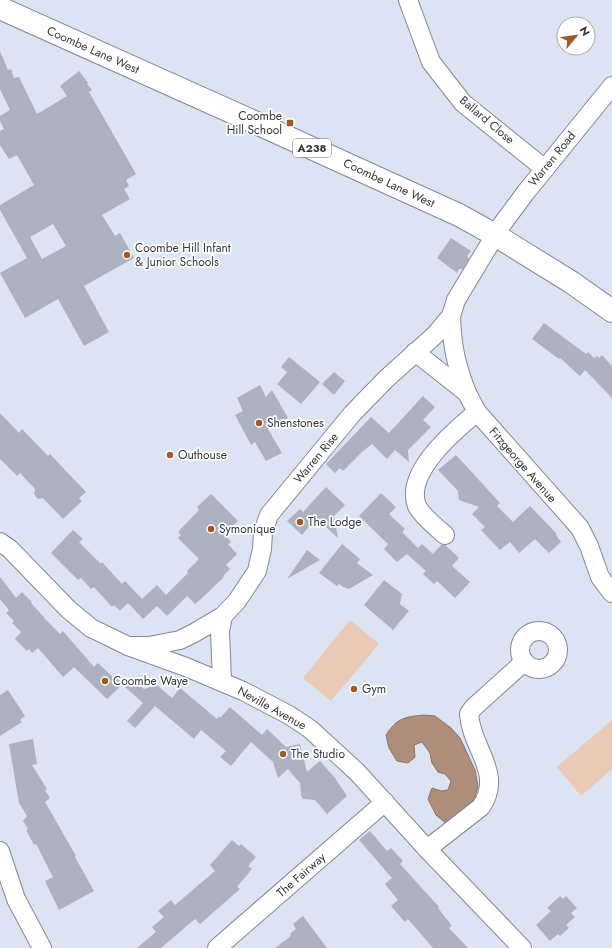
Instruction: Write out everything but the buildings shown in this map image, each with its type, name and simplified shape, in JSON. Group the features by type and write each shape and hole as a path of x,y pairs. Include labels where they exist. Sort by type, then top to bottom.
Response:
{"main road":[{"name":"Coombe Lane West","path":"0,8 459,215 495,235 571,282 612,311"}],"street":[{"name":"Ballard Close","path":"408,0 431,62 463,103 545,169"},
{"name":"Warren Road","path":"495,235 526,192 612,86"},
{"name":"Warren Rise","path":"128,646 149,646 180,640 223,616 237,601 257,571 262,549 262,532 269,515 352,414 386,379 435,335 452,316 456,300 495,235"},
{"path":"452,316 454,354 467,393"},
{"name":"Fitzgeorge Avenue","path":"415,352 467,393 477,412 563,511 580,528 589,546 600,577 612,593"},
{"path":"444,535 429,521 417,506 414,489 422,468 455,430 477,412"},
{"name":"Neville Avenue","path":"0,542 10,549 79,619 91,628 128,646 172,661 222,681 289,715 310,729 357,772 427,849 522,948"},
{"path":"222,681 220,631 223,616"},
{"path":"427,849 480,807 485,801 489,790 488,770 471,729 469,714 473,708 524,662"},
{"name":"The Fairway","path":"217,948 385,802"},
{"path":"0,851 16,899 42,948"}],"shaded area":[{"path":"350,620 379,644 331,701 303,678"},
{"path":"424,715 435,716 451,728 460,738 475,770 478,786 475,797 467,809 447,824 436,815 428,799 432,788 441,791 448,790 451,781 445,774 438,772 432,763 430,753 422,742 414,745 415,757 408,763 397,761 389,748 386,735 394,725 402,719"},
{"path":"612,720 612,769 581,796 557,767"}],"place":[{"name":"Coombe Hill School","path":"290,123"},
{"name":"Coombe Hill Infant & Junior Schools","path":"127,255"},
{"name":"Shenstones","path":"259,423"},
{"name":"Outhouse","path":"170,455"},
{"name":"The Lodge","path":"300,522"},
{"name":"Symonique","path":"211,529"},
{"name":"Coombe Waye","path":"105,681"},
{"name":"Gym","path":"354,689"},
{"name":"The Studio","path":"283,754"}]}
